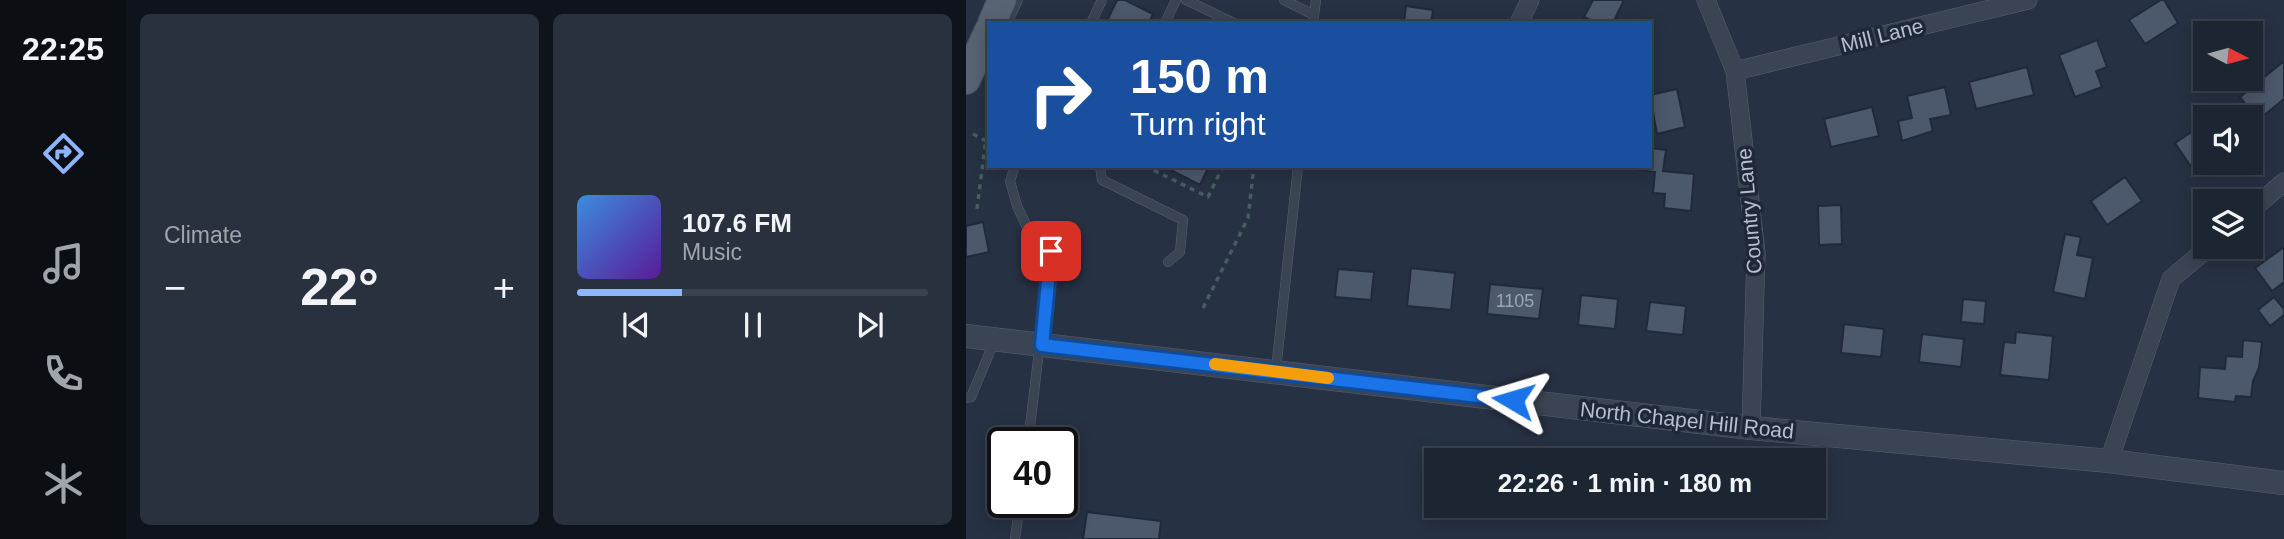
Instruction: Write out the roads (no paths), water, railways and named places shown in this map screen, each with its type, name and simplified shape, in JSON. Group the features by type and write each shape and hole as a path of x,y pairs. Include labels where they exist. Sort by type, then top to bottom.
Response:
{"main road":[{"path":"993,21 1002,0"},
{"path":"966,80 987,34"}],"street":[{"path":"1520,21 1530,0"},
{"name":"Country Lane","path":"1706,0 1735,71 1756,253 1751,428"},
{"name":"Mill Lane","path":"1735,71 2028,0"},
{"path":"2263,200 2284,182"},
{"path":"2109,461 2171,279 2194,259"},
{"path":"966,321 995,340"},
{"name":"North Chapel Hill Road","path":"966,336 1751,428 2109,461 2284,483"}],"lane":[{"path":"1008,21 1018,0"},
{"path":"1092,21 1101,0"},
{"path":"1167,21 1176,0"},
{"path":"1186,0 1230,21"},
{"path":"1284,0 1314,19 1316,0"},
{"path":"1014,168 1010,181 1017,206 1040,247 1051,251 1030,427"},
{"path":"1100,168 1102,180 1183,220 1180,253 1168,262"},
{"path":"1276,372 1298,168"},
{"path":"966,398 971,397 995,340"},
{"path":"1015,539 1018,518"}]}
